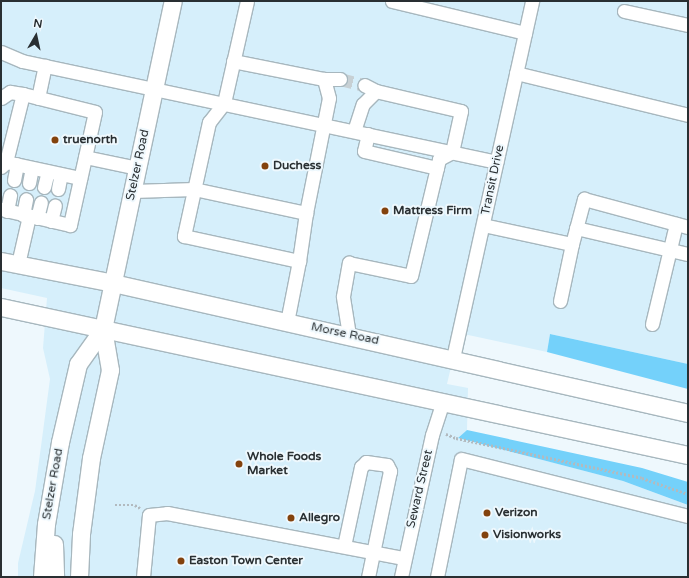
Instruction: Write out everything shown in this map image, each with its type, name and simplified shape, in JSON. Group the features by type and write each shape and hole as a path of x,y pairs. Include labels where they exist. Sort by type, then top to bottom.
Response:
{"main road":[{"name":"Stelzer Road","path":"79,577 81,534 91,458 110,370 103,329 174,1"},
{"name":"Morse Road","path":"1,261 113,283 453,358 688,413"},
{"path":"1,307 688,455"},
{"name":"Stelzer Road","path":"42,577 46,524 50,508 60,442 78,364 103,329"},
{"path":"50,508 53,527 55,577"}],"street":[{"path":"247,1 224,103 209,122 184,236 299,262"},
{"path":"392,1 525,33"},
{"name":"Transit Drive","path":"453,358 532,1"},
{"path":"624,11 688,25"},
{"path":"1,52 22,61 496,162"},
{"path":"233,61 324,80 340,79"},
{"path":"38,98 45,66"},
{"path":"516,73 688,115"},
{"path":"287,322 299,262 306,213 329,98 324,80"},
{"path":"349,335 343,296 349,263 411,276 439,159 452,152 461,111 376,91 364,85"},
{"path":"354,131 363,104 376,91"},
{"path":"1,98 10,92 95,112 70,225 4,210 10,195"},
{"path":"14,180 8,164 23,94"},
{"path":"368,134 364,151 437,168"},
{"path":"85,158 138,168"},
{"path":"8,164 80,178"},
{"path":"29,183 32,168"},
{"path":"44,187 48,171"},
{"path":"58,189 61,174"},
{"path":"133,191 194,189 306,213"},
{"path":"26,198 30,216"},
{"path":"560,301 572,244 584,199 682,226 670,250 652,324"},
{"path":"18,264 30,216 41,202"},
{"path":"51,221 54,205"},
{"path":"483,225 572,244"},
{"path":"576,228 688,254"},
{"name":"Seward Street","path":"401,577 433,431 443,401"},
{"path":"437,577 461,459 688,516"},
{"path":"344,546 361,468 366,462 388,465 390,471 368,577"},
{"path":"143,577 149,515 168,513 404,558"}],"path":[{"path":"446,434 456,438 642,478 688,494"},
{"path":"115,505 136,505 149,515"}],"shaded area":[{"path":"1,1 688,1 688,364 550,334 547,352 459,333 447,384 468,388 467,430 458,438 623,481 688,505 688,577 18,577 18,563 35,491 50,379 43,348 47,298 1,288"},
{"path":"550,334 688,364 688,389 547,352"},
{"path":"467,430 642,468 688,482 688,505 623,481 458,438"}],"tunnel":[{"path":"340,79 364,85"}],"place":[{"name":"truenorth","path":"55,140"},
{"name":"Duchess","path":"265,166"},
{"name":"Mattress Firm","path":"385,211"},
{"name":"Whole Foods Market","path":"239,464"},
{"name":"Verizon","path":"487,513"},
{"name":"Allegro","path":"291,518"},
{"name":"Visionworks","path":"485,535"},
{"name":"Easton Town Center","path":"181,561"}]}
